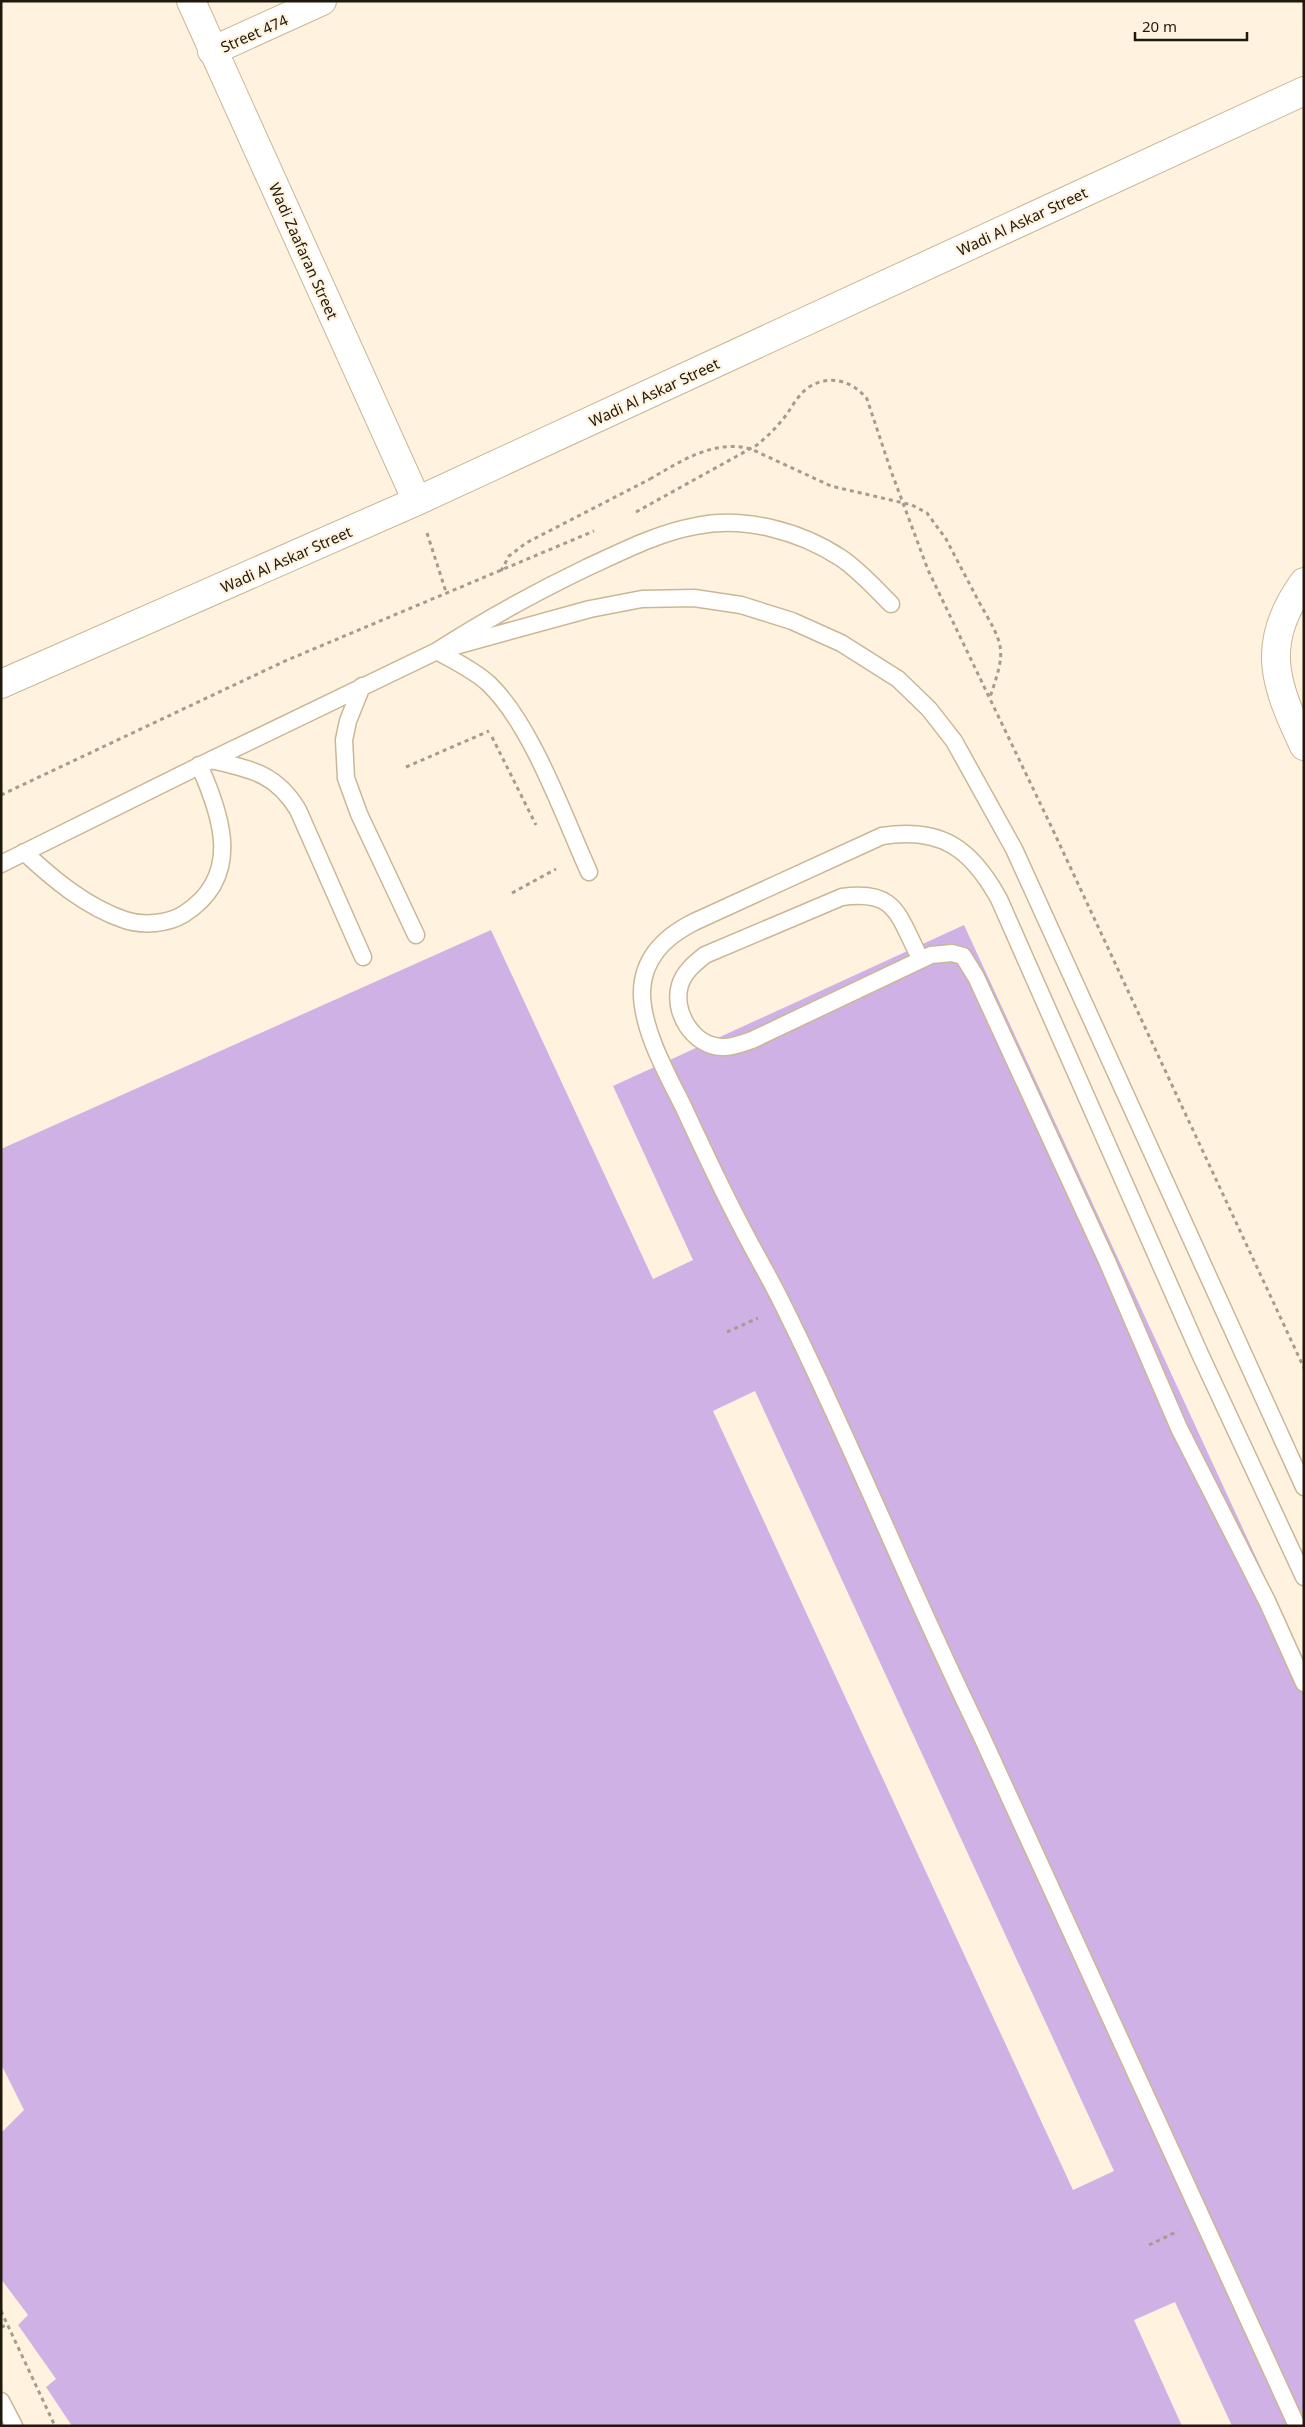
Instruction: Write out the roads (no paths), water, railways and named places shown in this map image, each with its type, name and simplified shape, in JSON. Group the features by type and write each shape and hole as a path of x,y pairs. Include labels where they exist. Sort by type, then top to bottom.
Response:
{"street":[{"name":"Wadi Zaafaran Street","path":"191,1 417,501"},
{"name":"Street 474","path":"212,51 322,1"},
{"name":"Wadi Al Askar Street","path":"1,684 417,501 1304,91"},
{"path":"1304,582 1292,599 1282,620 1277,641 1276,661 1277,682 1283,701 1304,746"}],"lane":[{"path":"1,864 437,651 482,622 533,594 663,534 697,526 747,525 791,534 840,558 863,575 891,604"},
{"path":"437,651 590,609 642,599 694,598 741,605 784,618 841,643 898,679 929,709 954,741 1014,849 1304,1487"},
{"path":"437,651 468,669 488,684 519,724 534,751 589,872"},
{"path":"362,686 348,721 344,740 346,778 356,806 416,935"},
{"path":"24,852 49,876 78,896 125,920 143,924 162,922 180,917 195,907 208,894 218,878 223,860 219,819 205,763"},
{"path":"205,763 250,769 266,775 290,796 364,957"},
{"path":"1297,2426 981,1735 940,1652 784,1307 739,1222 662,1064 644,1012 642,990 646,968 658,948 674,932 882,836 903,833 924,834 944,840 962,850 978,864 999,899 1200,1354 1304,1576"},
{"path":"918,952 899,914 889,904 876,897 860,895 842,897 705,955 694,964 680,985 680,1009 684,1021 702,1041 722,1048 734,1046 752,1040 931,955 952,954 963,956 976,976 1069,1175 1179,1428 1267,1601 1304,1683"},
{"path":"1,2401 14,2426"}]}
